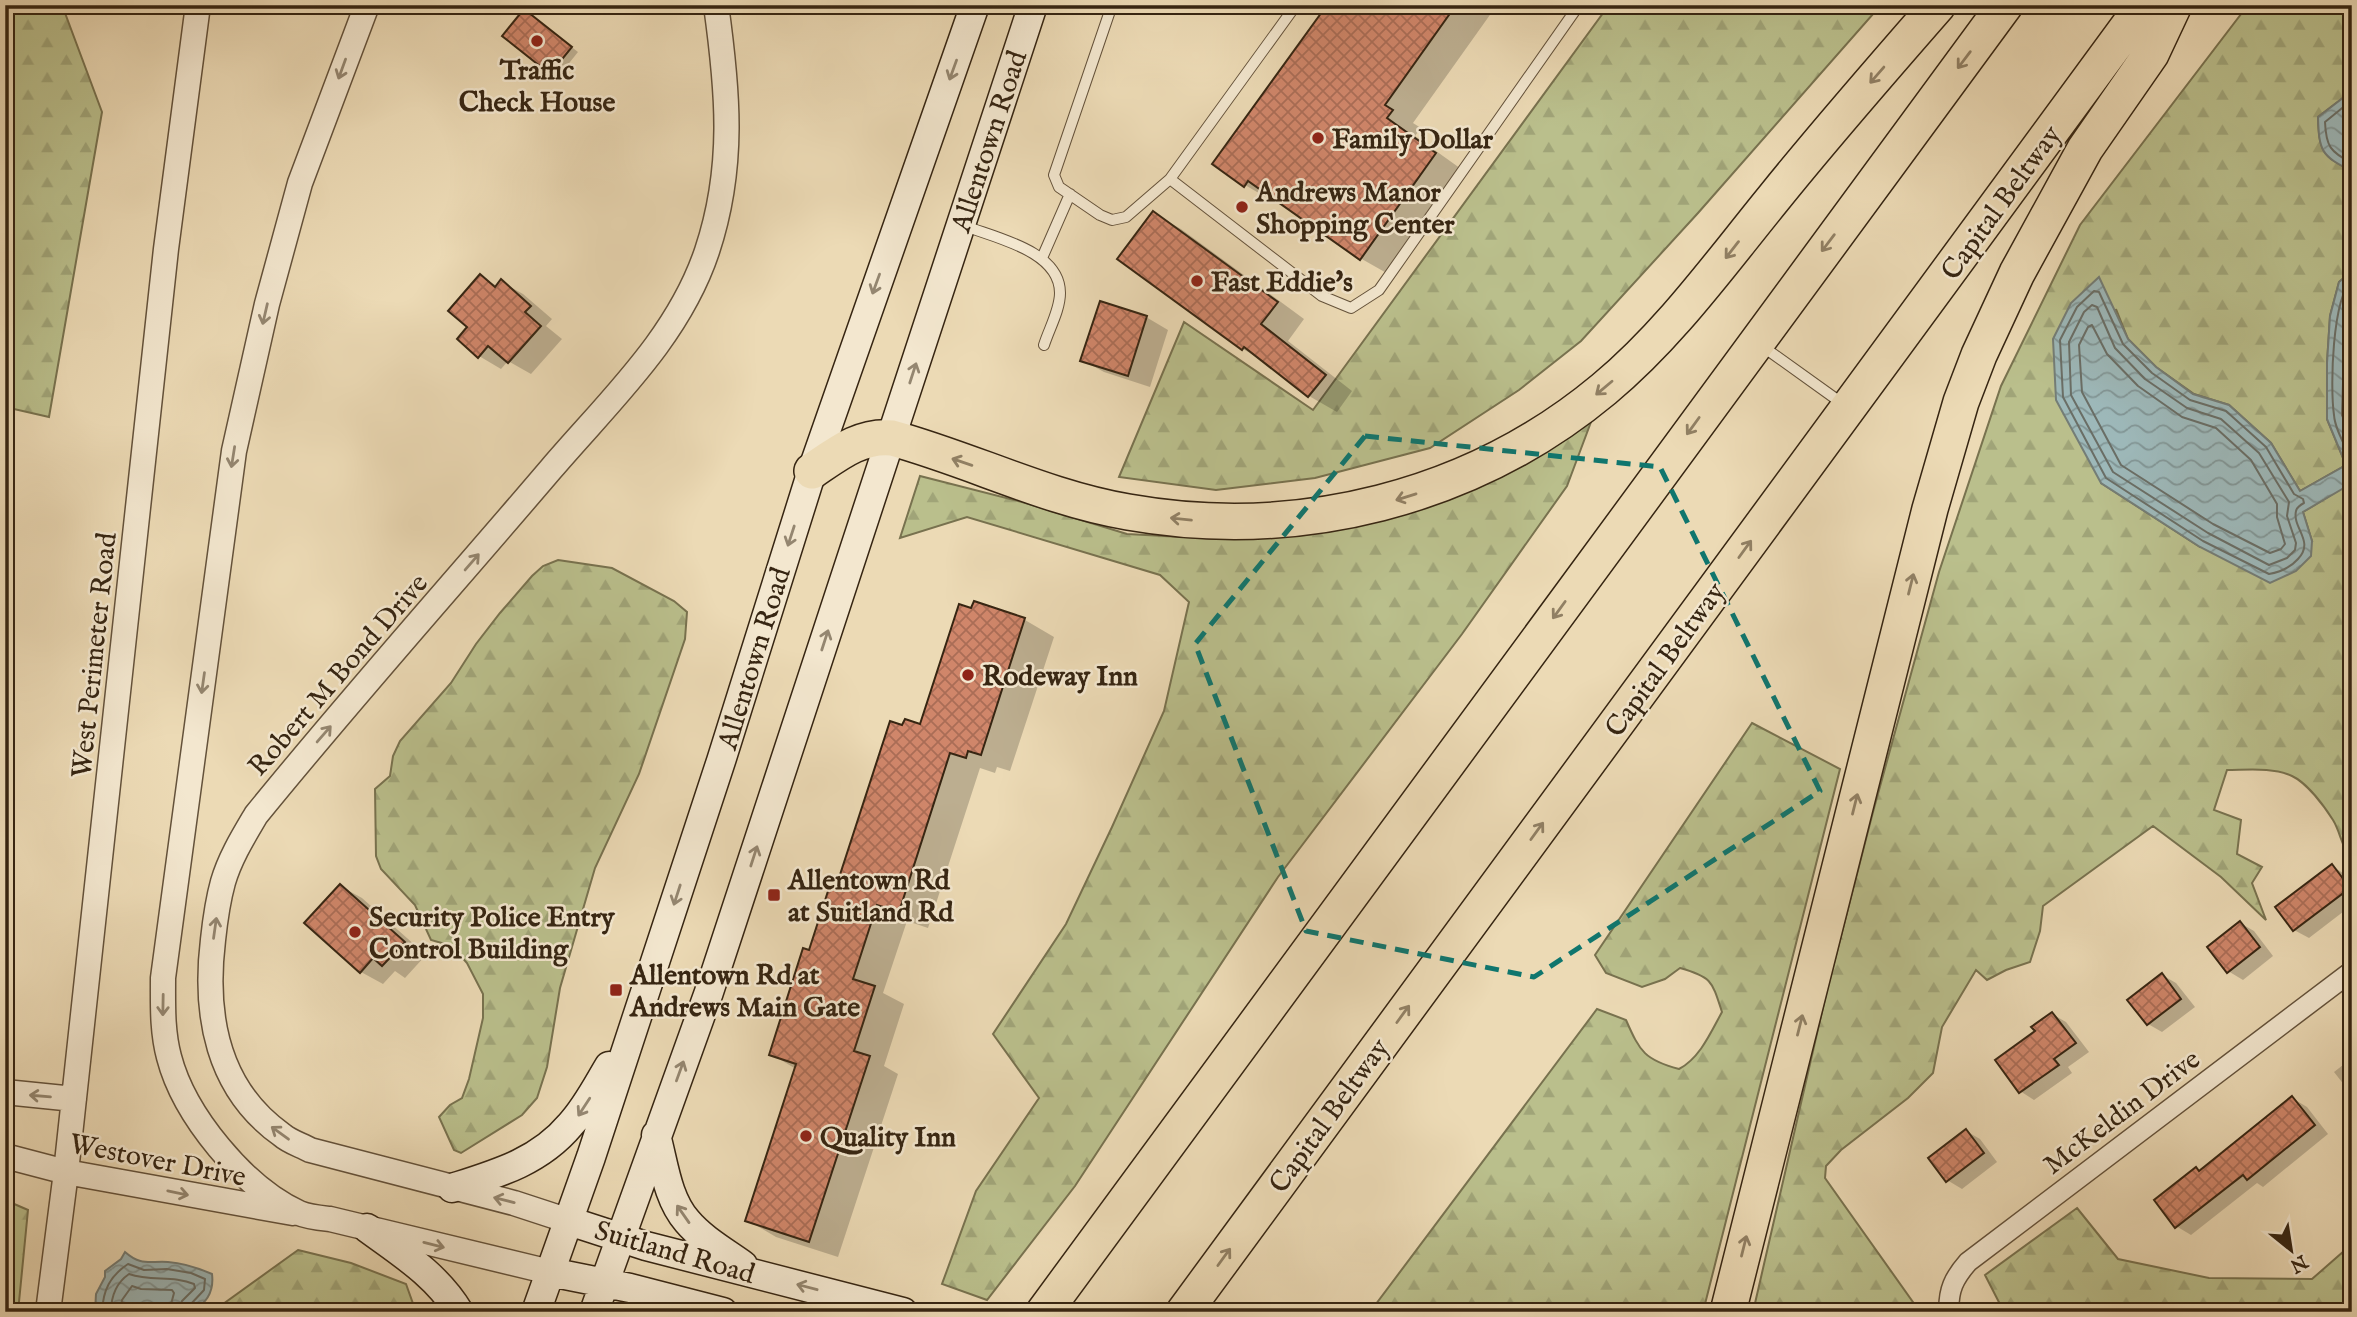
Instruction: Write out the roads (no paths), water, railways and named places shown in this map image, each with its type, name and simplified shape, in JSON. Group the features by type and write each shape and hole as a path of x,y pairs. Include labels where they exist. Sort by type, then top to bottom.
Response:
{"highway":[{"path":"812,471 856,443 875,438 892,438 1094,506 1205,522 1245,523 1322,516 1396,500 1461,478 1520,447 1579,409 1637,358 1713,273 1842,115 1938,5"},
{"path":"1047,1308 2004,5"},
{"name":"Capital Beltway","path":"1184,1312 2144,5"},
{"path":"1727,1312 1930,509 1961,402 2003,302 2049,212 2085,149 2151,54 2174,5"}],"main road":[{"name":"Allentown Road","path":"536,1312 569,1221 721,761 812,471 975,5"},
{"name":"Allentown Road","path":"594,1312 709,992 1033,5"},
{"path":"452,1188 508,1169 551,1145 572,1123 633,1028"},
{"path":"656,1135 678,1209 688,1223 753,1273"},
{"name":"Suitland Road","path":"569,1221 620,1238 903,1312"},
{"path":"367,1228 432,1277 459,1312"},
{"name":"Suitland Road","path":"550,1272 604,1283 680,1308 723,1312"}],"street":[{"name":"West Perimeter Road","path":"48,1312 116,722 166,249 198,5"},
{"path":"367,5 300,183 267,304 234,451 163,978 162,1013 169,1058 176,1080 197,1120 217,1146 275,1199 300,1214 550,1272"},
{"name":"Robert M Bond Drive","path":"569,1221 514,1203 310,1150 283,1136 256,1113 223,1062 210,1004 209,973 223,883 238,844 256,815 630,380 669,328 688,295 707,253 726,171 728,108 716,5"},
{"name":"McKeldin Drive","path":"1949,1312 1948,1296 1955,1277 1968,1262 2352,971"},
{"name":"Westover Drive","path":"5,1092 74,1099"},
{"name":"Westover Drive","path":"5,1156 66,1172 300,1214"}],"lane":[{"path":"1112,5 1054,175 1059,187 1112,220 1126,218 1170,179 1296,5"},
{"path":"1170,179 1322,296 1350,308 1379,290 1579,5"},
{"path":"1041,258 1070,194"},
{"path":"961,224 1034,253 1058,280 1059,303 1044,345"},
{"path":"1755,341 1848,408"}],"water":[{"path":"2352,91 2352,171 2334,161 2324,151 2319,138 2318,117"},
{"path":"2352,271 2352,489 2349,485 2303,512 2312,541 2311,556 2296,571 2270,583 2200,547 2101,483 2056,400 2053,339 2071,303 2099,277 2128,339 2156,367 2193,394 2229,405 2271,443 2300,491 2346,465 2327,419 2327,363 2330,316 2339,282"},
{"path":"125,1252 140,1261 179,1263 212,1274 209,1295 199,1307 188,1312 95,1312 96,1294 105,1277 105,1271 121,1259"}],"place":[{"name":"Traffic Check House","path":"537,41"},
{"name":"Family Dollar","path":"1318,138"},
{"name":"Andrews Manor Shopping Center","path":"1242,207"},
{"name":"Fast Eddie's","path":"1197,281"},
{"name":"Rodeway Inn","path":"968,675"},
{"name":"Allentown Rd at Suitland Rd","path":"774,895"},
{"name":"Security Police Entry Control Building","path":"355,932"},
{"name":"Allentown Rd at Andrews Main Gate","path":"616,990"},
{"name":"Quality Inn","path":"806,1136"}]}
